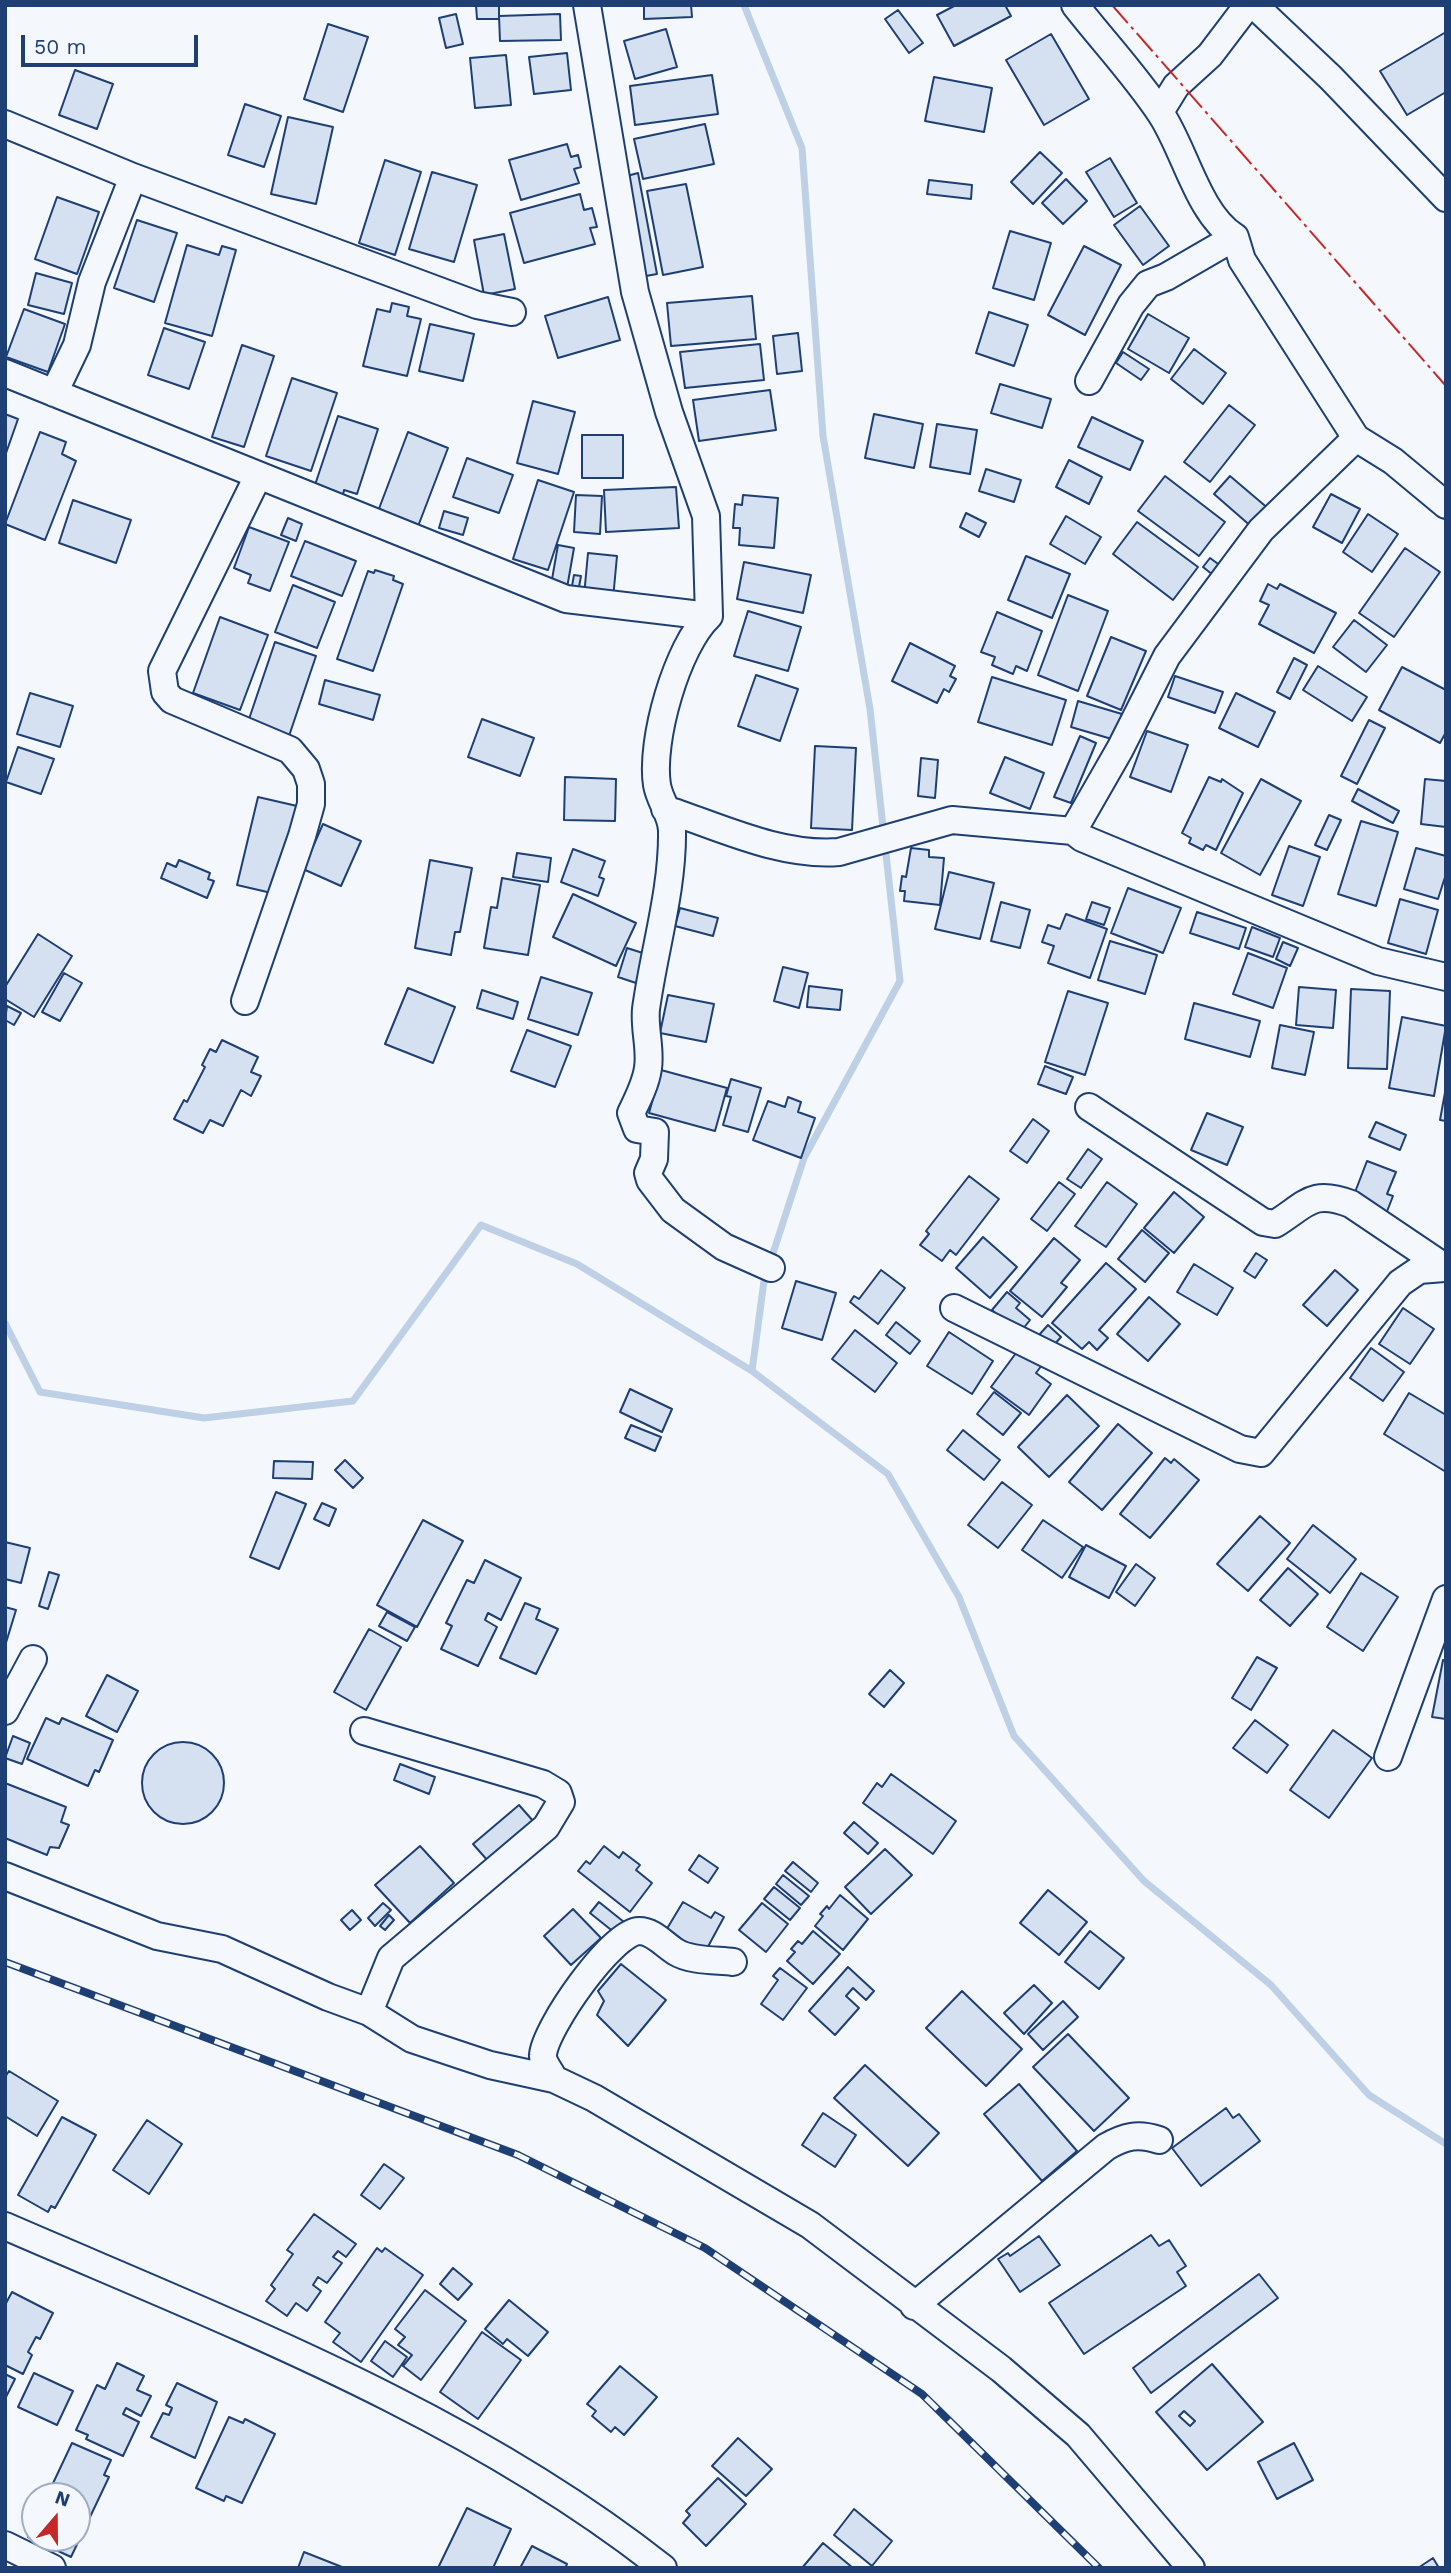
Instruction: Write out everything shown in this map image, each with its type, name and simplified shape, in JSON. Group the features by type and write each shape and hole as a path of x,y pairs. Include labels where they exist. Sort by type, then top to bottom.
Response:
{"street":[{"path":"587,5 635,292 669,412 706,516 709,615 696,628 664,709 656,764 657,787 670,815 670,876 647,1008 649,1066 631,1113 638,1129 655,1132 653,1159 648,1173 650,1180 673,1210 724,1247 771,1268"},
{"path":"1075,5 1160,112 1210,213 1222,229 1235,237 1242,260 1356,438 1393,461 1446,505"},
{"path":"1160,112 1176,86 1209,55 1248,5"},
{"path":"1254,5 1331,78 1446,198"},
{"path":"5,124 133,177 477,305 512,312"},
{"path":"54,393 77,345 92,282 133,177"},
{"path":"1089,381 1131,305 1148,284 1166,277 1235,237"},
{"path":"5,373 566,599 709,615"},
{"path":"1073,831 1120,749 1167,656 1261,530 1356,438"},
{"path":"244,1001 302,836 311,804 311,784 306,769 290,750 172,700 165,692 162,671 258,476"},
{"path":"665,809 788,849 820,853 839,852 952,820 1073,831 1082,838 1378,961 1446,978"},
{"path":"1089,1107 1263,1222 1275,1224 1311,1198 1324,1196 1337,1199 1351,1204 1445,1268"},
{"path":"954,1308 1240,1449 1261,1453 1400,1283 1419,1270 1445,1268"},
{"path":"1388,1757 1438,1642 1446,1599"},
{"path":"5,1711 33,1660"},
{"path":"364,1731 543,1784 558,1793 562,1802 546,1827 391,1958 369,2012"},
{"path":"5,1876 157,1936 222,1949 328,1997 369,2012 412,2039 490,2065 554,2078 594,2098 810,2225 856,2257 914,2306 1001,2369 1078,2435 1191,2568"},
{"path":"554,2078 544,2060 546,2045 573,1996 615,1943 638,1931 650,1933 678,1954 733,1962"},
{"path":"914,2306 1106,2147 1125,2136 1146,2136 1159,2140"},
{"path":"5,2226 287,2348 454,2431 624,2537 663,2568"},
{"path":"5,2544 52,2568"}],"building":[{"path":"476,5 499,5 499,19 477,19"},
{"path":"644,5 691,5 692,17 644,19"},
{"path":"956,5 1005,5 1011,16 954,46 937,15"},
{"path":"898,10 923,43 909,53 885,19"},
{"path":"456,14 463,44 446,48 439,18"},
{"path":"560,14 561,40 500,41 499,16"},
{"path":"328,24 368,37 343,112 304,99"},
{"path":"666,29 677,67 635,79 624,41"},
{"path":"1446,32 1446,92 1407,115 1380,71"},
{"path":"1051,34 1089,99 1044,125 1006,60"},
{"path":"567,53 571,90 534,94 529,57"},
{"path":"506,55 511,105 475,108 470,58"},
{"path":"75,70 113,84 97,129 59,115"},
{"path":"712,75 718,114 635,125 630,86"},
{"path":"934,77 992,88 984,132 925,121"},
{"path":"245,104 281,116 264,167 228,155"},
{"path":"288,117 333,127 316,204 271,194"},
{"path":"705,124 714,164 643,179 634,139"},
{"path":"567,144 571,157 578,155 581,167 574,169 579,183 521,200 509,160"},
{"path":"1040,152 1062,173 1033,204 1011,182"},
{"path":"1110,158 1137,203 1114,217 1086,172"},
{"path":"385,160 421,172 395,255 359,243"},
{"path":"432,172 477,185 454,262 409,249"},
{"path":"638,173 657,274 646,276 627,176"},
{"path":"1066,179 1087,201 1063,224 1042,203"},
{"path":"929,180 972,185 971,199 927,194"},
{"path":"686,184 703,267 663,275 647,191"},
{"path":"580,194 584,210 592,208 597,227 590,228 595,244 524,263 510,213"},
{"path":"57,197 99,212 77,274 35,259"},
{"path":"1140,206 1169,246 1143,265 1114,225"},
{"path":"137,220 177,233 154,302 114,288"},
{"path":"1010,231 1051,243 1034,300 993,288"},
{"path":"504,234 515,289 484,295 474,240"},
{"path":"187,245 219,255 222,246 236,250 212,336 165,323"},
{"path":"1084,246 1121,265 1085,335 1048,315"},
{"path":"36,273 72,283 64,314 28,305"},
{"path":"752,296 756,339 671,346 667,303"},
{"path":"608,297 620,340 558,358 545,316"},
{"path":"392,303 409,307 407,316 421,319 407,376 363,366 377,309 390,312"},
{"path":"24,309 65,324 48,372 6,357"},
{"path":"989,312 1028,325 1014,366 976,353"},
{"path":"1148,314 1189,338 1169,373 1128,349"},
{"path":"430,324 474,334 463,381 419,371"},
{"path":"164,328 205,342 189,389 148,375"},
{"path":"798,333 802,371 777,374 773,336"},
{"path":"760,344 764,380 685,388 680,352"},
{"path":"242,345 274,356 244,447 212,437"},
{"path":"1194,349 1226,373 1203,404 1171,379"},
{"path":"1123,352 1149,369 1141,380 1116,363"},
{"path":"292,378 337,393 311,471 266,456"},
{"path":"1000,384 1051,399 1042,428 991,413"},
{"path":"770,390 776,430 699,441 693,400"},
{"path":"533,401 575,412 558,474 517,463"},
{"path":"1229,405 1255,425 1210,482 1184,462"},
{"path":"5,414 18,419 5,456"},
{"path":"874,414 923,424 914,468 865,458"},
{"path":"338,416 378,429 357,494 344,490 343,495 321,487 313,491"},
{"path":"1092,417 1143,441 1130,470 1078,447"},
{"path":"937,424 977,430 970,474 930,467"},
{"path":"40,432 66,442 62,454 76,461 45,540 5,524"},
{"path":"408,432 448,448 417,529 377,514"},
{"path":"582,435 623,435 623,478 582,478"},
{"path":"467,458 513,475 499,513 453,497"},
{"path":"1069,460 1102,477 1089,504 1056,487"},
{"path":"986,469 1021,480 1014,502 979,491"},
{"path":"1165,476 1225,522 1199,556 1138,511"},
{"path":"1230,476 1270,510 1253,528 1214,494"},
{"path":"538,480 574,492 548,570 513,559"},
{"path":"676,487 679,528 606,532 604,490"},
{"path":"1331,494 1360,509 1342,543 1313,527"},
{"path":"576,495 602,496 600,534 574,532"},
{"path":"743,495 778,498 774,548 739,545 740,528 733,528 735,504 742,505"},
{"path":"73,500 131,520 116,563 59,543"},
{"path":"444,511 468,518 463,535 439,528"},
{"path":"966,513 986,523 979,537 960,527"},
{"path":"1368,514 1398,534 1372,572 1343,552"},
{"path":"1066,516 1101,537 1085,564 1050,544"},
{"path":"288,518 302,524 296,541 281,535"},
{"path":"1137,522 1198,567 1173,600 1113,554"},
{"path":"249,527 289,542 270,591 248,583 251,575 234,568"},
{"path":"305,541 356,561 342,596 291,576"},
{"path":"558,545 574,548 567,588 551,585"},
{"path":"1405,548 1440,572 1394,637 1359,613"},
{"path":"588,553 617,556 613,599 584,596"},
{"path":"1026,556 1070,574 1052,618 1008,600"},
{"path":"1210,558 1225,569 1218,579 1203,567"},
{"path":"744,562 811,575 803,613 737,599"},
{"path":"375,570 394,576 393,580 403,584 373,671 337,659 368,571 374,573"},
{"path":"574,575 581,576 577,598 570,597"},
{"path":"1268,584 1277,589 1280,584 1336,613 1314,653 1259,624 1269,605 1260,601"},
{"path":"293,585 335,602 317,648 275,632"},
{"path":"1068,595 1108,611 1078,691 1038,675"},
{"path":"748,611 801,627 788,671 734,656"},
{"path":"997,612 1042,631 1027,671 1016,666 1013,674 992,665 995,657 981,652"},
{"path":"220,617 268,635 240,710 193,693"},
{"path":"1354,620 1387,645 1366,672 1333,647"},
{"path":"1111,637 1146,651 1121,710 1087,696"},
{"path":"275,642 316,656 288,739 247,725"},
{"path":"910,643 955,666 950,676 956,679 949,692 944,689 937,703 892,681"},
{"path":"1294,658 1307,665 1290,699 1277,692"},
{"path":"1318,666 1367,697 1352,721 1303,690"},
{"path":"1402,667 1446,690 1446,732 1440,743 1379,710"},
{"path":"756,675 798,689 780,741 738,726"},
{"path":"1175,676 1223,692 1215,713 1168,697"},
{"path":"992,677 1066,700 1052,745 978,722"},
{"path":"325,680 380,695 373,720 319,704"},
{"path":"30,693 73,706 60,747 17,734"},
{"path":"1236,693 1275,712 1258,747 1219,728"},
{"path":"1078,701 1122,714 1115,740 1071,727"},
{"path":"482,719 534,738 520,776 468,757"},
{"path":"1369,720 1385,728 1357,784 1341,776"},
{"path":"1147,731 1188,745 1171,792 1130,777"},
{"path":"1080,736 1096,743 1071,803 1054,797"},
{"path":"815,746 856,748 852,830 811,828"},
{"path":"18,747 54,759 41,794 6,782"},
{"path":"1005,757 1044,773 1030,809 990,793"},
{"path":"921,758 938,760 935,798 918,796"},
{"path":"565,777 616,779 615,821 564,820"},
{"path":"1209,777 1221,782 1222,779 1243,793 1216,850 1206,845 1203,850 1189,843 1191,838 1182,833"},
{"path":"1261,779 1301,801 1260,875 1221,853"},
{"path":"1425,779 1446,781 1446,827 1421,824"},
{"path":"1358,789 1399,811 1393,823 1352,801"},
{"path":"258,797 297,806 276,894 237,885"},
{"path":"1329,815 1341,820 1327,850 1315,845"},
{"path":"1361,821 1398,832 1376,906 1338,894"},
{"path":"323,824 361,841 341,886 303,869"},
{"path":"1289,846 1320,857 1303,906 1272,895"},
{"path":"911,848 929,850 929,857 944,858 940,905 904,901 905,891 900,891 902,876 906,877"},
{"path":"1416,848 1446,856 1446,874 1438,899 1404,889"},
{"path":"573,849 605,861 599,877 604,879 598,896 561,882"},
{"path":"517,853 551,858 548,882 513,877"},
{"path":"179,860 210,873 208,879 214,881 207,898 161,878 167,863 176,867"},
{"path":"430,860 472,868 460,932 455,932 451,955 415,948"},
{"path":"949,872 994,883 980,939 935,929"},
{"path":"502,878 540,885 528,955 484,948 491,907 497,908"},
{"path":"1128,888 1181,908 1163,953 1111,933"},
{"path":"573,894 636,923 616,966 553,937"},
{"path":"1400,899 1438,910 1426,954 1388,943"},
{"path":"1001,902 1030,910 1020,948 991,941"},
{"path":"1092,902 1110,908 1104,925 1086,919"},
{"path":"680,908 718,918 713,936 675,926"},
{"path":"1197,912 1246,928 1239,949 1190,933"},
{"path":"1066,914 1107,929 1090,978 1048,963 1054,946 1042,942 1048,925 1060,929"},
{"path":"1252,927 1280,938 1273,957 1245,947"},
{"path":"38,934 72,956 34,1017 5,999 5,987"},
{"path":"1110,941 1157,955 1145,994 1098,980"},
{"path":"1283,942 1298,948 1290,966 1276,959"},
{"path":"627,948 646,954 636,983 618,977"},
{"path":"1248,953 1287,968 1273,1008 1233,994"},
{"path":"783,967 808,973 799,1008 774,1001"},
{"path":"64,973 82,983 60,1021 42,1012"},
{"path":"541,977 592,993 578,1035 528,1019"},
{"path":"809,986 842,990 840,1010 807,1007"},
{"path":"1299,987 1336,990 1333,1028 1296,1025"},
{"path":"408,988 455,1007 433,1063 385,1044"},
{"path":"1351,989 1390,991 1387,1069 1348,1068"},
{"path":"482,990 518,1002 513,1019 477,1008"},
{"path":"1068,991 1108,1003 1085,1075 1045,1062"},
{"path":"668,995 714,1004 706,1042 660,1033"},
{"path":"1194,1003 1260,1021 1250,1057 1185,1039"},
{"path":"7,1006 21,1013 14,1025 5,1020"},
{"path":"1402,1017 1446,1026 1434,1096 1389,1088"},
{"path":"1280,1025 1314,1032 1305,1075 1272,1068"},
{"path":"527,1030 571,1046 555,1087 511,1071"},
{"path":"222,1040 258,1057 251,1072 261,1076 251,1096 241,1090 223,1126 210,1120 203,1133 174,1119 184,1100 187,1102 205,1067 202,1065 210,1049 216,1052"},
{"path":"1045,1066 1073,1077 1066,1094 1038,1084"},
{"path":"661,1070 727,1088 715,1131 649,1113"},
{"path":"731,1079 761,1088 748,1132 723,1125 731,1097 726,1096"},
{"path":"1446,1087 1446,1121 1440,1120"},
{"path":"788,1097 801,1102 798,1112 815,1118 801,1158 753,1140 768,1101 785,1107"},
{"path":"1207,1113 1243,1127 1227,1165 1191,1150"},
{"path":"1033,1119 1049,1131 1027,1163 1010,1151"},
{"path":"1376,1122 1406,1135 1400,1150 1369,1137"},
{"path":"1088,1149 1102,1159 1081,1188 1067,1179"},
{"path":"1367,1161 1396,1172 1387,1194 1393,1196 1386,1214 1352,1200"},
{"path":"969,1176 999,1199 956,1255 950,1250 942,1261 920,1245 929,1234 926,1231"},
{"path":"1059,1182 1075,1194 1047,1231 1031,1219"},
{"path":"1107,1182 1137,1204 1106,1247 1075,1226"},
{"path":"1174,1192 1204,1217 1174,1253 1144,1228"},
{"path":"1142,1230 1169,1253 1145,1282 1118,1259"},
{"path":"983,1237 1017,1267 990,1298 956,1268"},
{"path":"1054,1238 1080,1260 1061,1283 1067,1287 1042,1317 1010,1291"},
{"path":"1256,1253 1267,1260 1255,1278 1244,1271"},
{"path":"1106,1263 1136,1289 1099,1330 1108,1338 1097,1350 1089,1342 1082,1349 1052,1323"},
{"path":"1194,1264 1233,1288 1217,1315 1177,1292"},
{"path":"881,1270 905,1288 878,1324 850,1302 854,1296 859,1299"},
{"path":"1335,1270 1358,1290 1327,1326 1303,1305"},
{"path":"796,1281 836,1293 822,1340 782,1328"},
{"path":"1007,1292 1020,1303 1016,1308 1030,1320 1019,1334 992,1310"},
{"path":"1149,1297 1180,1324 1148,1361 1117,1334"},
{"path":"1403,1308 1434,1329 1410,1364 1379,1344"},
{"path":"896,1322 920,1341 910,1354 886,1335"},
{"path":"1048,1325 1061,1337 1053,1346 1039,1335"},
{"path":"855,1330 897,1363 875,1392 832,1359"},
{"path":"949,1332 993,1361 972,1394 927,1366"},
{"path":"1371,1348 1404,1372 1383,1401 1350,1378"},
{"path":"1019,1349 1042,1365 1036,1373 1051,1384 1029,1415 991,1387"},
{"path":"630,1389 672,1409 662,1432 620,1412"},
{"path":"994,1392 1021,1413 1003,1435 977,1414"},
{"path":"1409,1393 1446,1415 1446,1472 1384,1434"},
{"path":"1067,1395 1099,1426 1049,1477 1018,1447"},
{"path":"1118,1424 1152,1453 1102,1510 1069,1482"},
{"path":"631,1425 661,1437 655,1451 625,1438"},
{"path":"963,1430 1000,1460 984,1480 947,1450"},
{"path":"1165,1458 1171,1463 1174,1459 1199,1480 1150,1538 1120,1514"},
{"path":"345,1460 363,1478 353,1488 335,1470"},
{"path":"274,1461 313,1462 312,1479 273,1478"},
{"path":"1002,1482 1032,1505 998,1548 968,1525"},
{"path":"276,1492 306,1504 279,1569 250,1557"},
{"path":"322,1503 336,1509 329,1526 314,1519"},
{"path":"1260,1516 1290,1543 1248,1591 1217,1564"},
{"path":"423,1520 463,1541 417,1627 377,1605"},
{"path":"1043,1520 1083,1547 1062,1578 1022,1550"},
{"path":"1313,1525 1356,1559 1330,1593 1287,1559"},
{"path":"5,1542 30,1548 21,1583 5,1579"},
{"path":"1086,1545 1126,1566 1109,1598 1069,1577"},
{"path":"485,1560 521,1578 501,1620 488,1613 485,1620 497,1627 478,1666 441,1649 452,1626 446,1623 467,1580 474,1583"},
{"path":"1136,1564 1155,1578 1135,1606 1116,1592"},
{"path":"1288,1568 1318,1594 1290,1626 1260,1600"},
{"path":"49,1572 59,1575 48,1609 39,1606"},
{"path":"1361,1573 1398,1597 1363,1651 1327,1627"},
{"path":"525,1603 540,1609 536,1619 558,1629 536,1674 500,1658"},
{"path":"5,1607 16,1610 5,1646"},
{"path":"387,1612 415,1627 407,1641 379,1626"},
{"path":"369,1629 401,1647 366,1710 334,1692"},
{"path":"1257,1657 1277,1668 1251,1710 1232,1698"},
{"path":"1443,1660 1446,1661 1446,1719 1432,1717"},
{"path":"890,1670 904,1683 884,1707 869,1694"},
{"path":"107,1675 138,1691 117,1732 86,1716"},
{"path":"46,1718 59,1724 62,1718 113,1740 99,1772 95,1770 88,1786 27,1759"},
{"path":"1255,1720 1288,1745 1267,1773 1233,1748"},
{"path":"1333,1730 1372,1758 1329,1818 1290,1790"},
{"path":"13,1736 30,1743 22,1764 5,1758"},
{"path":"183,1742 199,1745 212,1754 221,1767 224,1783 221,1799 212,1812 199,1821 183,1824 167,1821 154,1812 145,1799 142,1783 145,1767 154,1754 167,1745"},
{"path":"400,1764 435,1777 429,1794 394,1780"},
{"path":"891,1774 956,1821 933,1854 863,1803 877,1783 882,1787"},
{"path":"5,1783 66,1807 61,1822 69,1825 59,1848 50,1847 47,1855 5,1838"},
{"path":"519,1805 534,1822 488,1861 473,1844"},
{"path":"854,1822 878,1843 868,1854 844,1833"},
{"path":"420,1846 454,1883 410,1923 375,1885"},
{"path":"604,1846 619,1858 623,1852 640,1865 636,1870 652,1883 630,1912 578,1871 586,1861 590,1864"},
{"path":"885,1849 912,1875 871,1914 845,1887"},
{"path":"699,1855 718,1868 708,1883 689,1870"},
{"path":"793,1862 818,1883 811,1892 785,1871"},
{"path":"783,1875 809,1896 801,1905 776,1884"},
{"path":"774,1887 800,1908 790,1920 764,1899"},
{"path":"1048,1890 1087,1922 1059,1955 1020,1923"},
{"path":"840,1895 868,1919 843,1950 815,1926 823,1916 820,1914 827,1906 829,1909"},
{"path":"599,1902 624,1922 615,1933 590,1913"},
{"path":"683,1902 711,1918 715,1912 724,1917 704,1954 665,1932"},
{"path":"383,1903 391,1910 375,1926 368,1918"},
{"path":"762,1903 788,1924 766,1952 739,1930"},
{"path":"573,1909 601,1938 571,1965 544,1936"},
{"path":"352,1910 361,1920 350,1930 341,1920"},
{"path":"389,1915 394,1920 385,1930 380,1926"},
{"path":"813,1931 840,1954 813,1984 787,1961 795,1952 791,1949 798,1941 802,1944"},
{"path":"1090,1931 1124,1958 1099,1989 1065,1962"},
{"path":"621,1964 666,2000 628,2046 597,2015 604,2001 598,1991"},
{"path":"848,1967 874,1991 866,2000 853,1988 846,1996 859,2008 835,2035 809,2011"},
{"path":"780,1968 807,1988 783,2020 761,2004 778,1980 773,1976"},
{"path":"1034,1985 1052,2003 1024,2034 1004,2013"},
{"path":"962,1991 1022,2049 986,2086 926,2028"},
{"path":"1063,2001 1078,2017 1043,2050 1028,2034"},
{"path":"1068,2034 1129,2098 1094,2131 1033,2067"},
{"path":"865,2065 939,2133 908,2166 834,2098"},
{"path":"9,2071 58,2101 37,2136 5,2116 5,2077"},
{"path":"1019,2084 1077,2151 1042,2181 984,2114"},
{"path":"1226,2108 1233,2118 1239,2114 1260,2141 1201,2186 1172,2148"},
{"path":"823,2113 856,2135 835,2167 802,2145"},
{"path":"62,2117 96,2135 55,2208 51,2206 48,2212 18,2195"},
{"path":"147,2120 182,2144 149,2194 113,2170"},
{"path":"384,2164 404,2178 380,2209 361,2195"},
{"path":"314,2214 356,2244 346,2257 338,2251 333,2257 342,2263 327,2283 318,2277 313,2285 321,2291 307,2311 296,2303 287,2316 266,2301 275,2289 271,2285 293,2254 287,2250"},
{"path":"1151,2235 1159,2246 1169,2240 1186,2266 1177,2272 1186,2286 1084,2354 1049,2303"},
{"path":"1039,2236 1060,2265 1020,2292 998,2259 1008,2253 1010,2256"},
{"path":"377,2248 382,2252 385,2248 423,2275 361,2362 333,2342 340,2333 325,2322"},
{"path":"453,2268 472,2284 458,2300 440,2284"},
{"path":"1259,2274 1278,2298 1151,2393 1133,2368"},
{"path":"425,2290 466,2321 421,2380 403,2366 412,2355 398,2345 405,2337 395,2329"},
{"path":"12,2292 53,2313 40,2339 36,2337 28,2352 32,2355 23,2374 5,2365 5,2305"},
{"path":"509,2300 548,2332 528,2356 507,2339 503,2344 485,2329"},
{"path":"482,2332 521,2360 478,2419 440,2392"},
{"path":"385,2341 407,2357 393,2377 371,2361"},
{"path":"117,2363 144,2376 137,2390 151,2396 141,2416 126,2408 123,2414 139,2422 123,2456 86,2439 88,2435 76,2430 97,2385 105,2389"},
{"path":"1212,2364 1263,2422 1207,2470 1156,2412","holes":["1184,2411 1195,2421 1190,2426 1179,2416"]},
{"path":"620,2366 657,2397 624,2435 615,2427 611,2432 592,2416 596,2411 587,2404"},
{"path":"34,2373 73,2391 57,2425 18,2407"},
{"path":"5,2374 15,2379 5,2399"},
{"path":"177,2383 217,2402 195,2458 151,2437 163,2413 169,2415 172,2408 166,2405"},
{"path":"229,2417 243,2423 245,2419 275,2434 242,2503 226,2496 224,2501 196,2488"},
{"path":"738,2438 772,2469 746,2496 712,2466"},
{"path":"72,2443 111,2460 104,2475 109,2477 91,2515 91,2482 54,2482"},
{"path":"1294,2443 1313,2480 1277,2499 1258,2462"},
{"path":"718,2478 746,2504 706,2546 683,2523 690,2515 686,2511"},
{"path":"467,2508 511,2529 493,2568 438,2568"},
{"path":"854,2509 892,2541 872,2566 834,2535"},
{"path":"823,2543 853,2568 802,2568"},
{"path":"532,2546 567,2564 565,2568 520,2568"},
{"path":"60,2552 73,2552 71,2557"},
{"path":"304,2552 342,2567 342,2568 298,2568"},
{"path":"1433,2558 1439,2568 1418,2568"}],"waterway":[{"path":"744,5 802,148 823,436 870,709 900,981 804,1158 764,1281 752,1371"},
{"path":"5,1323 40,1392 204,1418 353,1401 481,1225 577,1264 752,1371 888,1474 959,1597 1014,1736 1144,1881 1271,1985 1369,2095 1446,2144"}],"railway":[{"path":"5,1962 518,2155 705,2248 922,2394 1099,2568"}],"power":[{"path":"1112,5 1446,386"}]}
